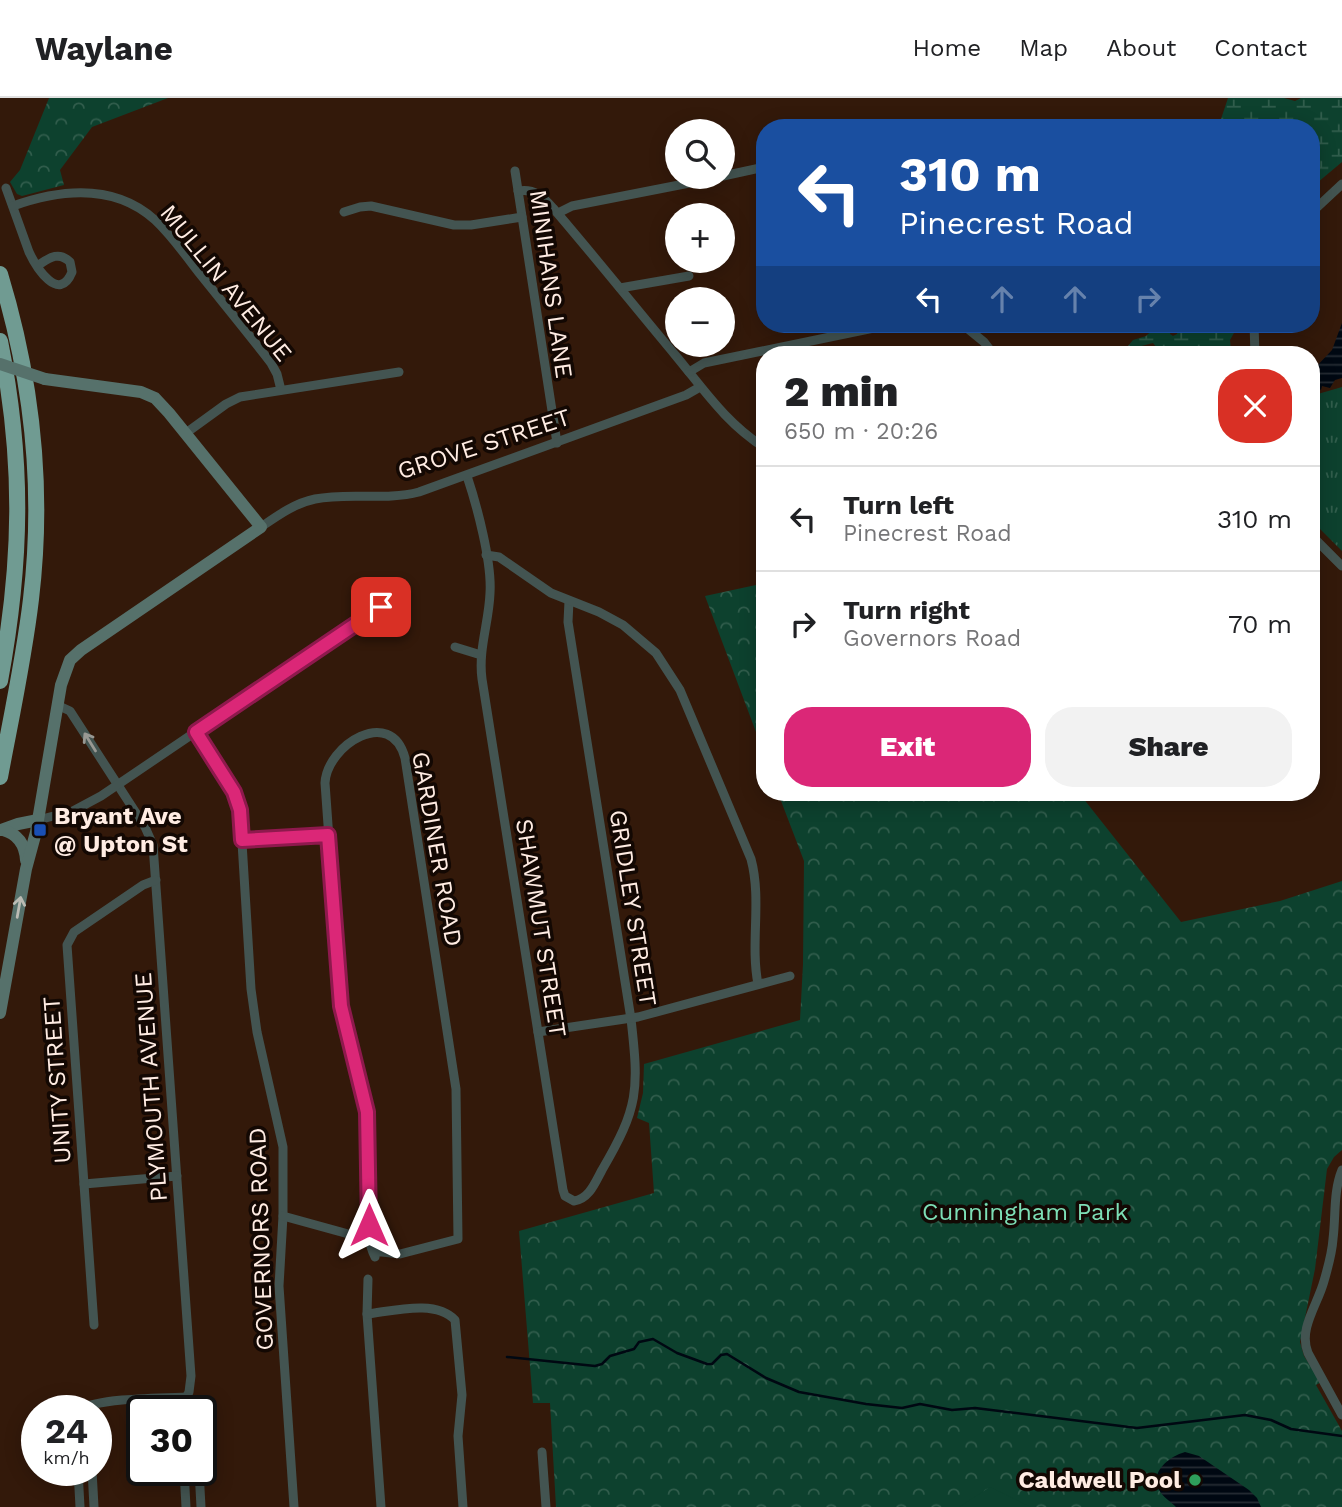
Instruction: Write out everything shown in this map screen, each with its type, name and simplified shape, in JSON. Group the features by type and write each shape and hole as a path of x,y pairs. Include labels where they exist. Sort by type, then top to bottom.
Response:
{"highway":[{"path":"0,274 16,333 29,402 35,461 36,517 31,600 0,777"},
{"path":"0,299 20,390 29,494 28,554 23,599 0,730"},
{"path":"0,341 14,428 19,520 14,596 0,681"},
{"path":"0,379 7,429 11,498 9,572 0,642"}],"street":[{"path":"735,173 756,169"},
{"name":"MINIHANS LANE","path":"515,171 557,443"},
{"path":"1320,205 1342,184"},
{"path":"558,213 572,206 665,187"},
{"path":"6,188 29,252 37,266 48,280 57,284 66,281 72,271 70,262 64,256 55,255 37,266"},
{"path":"518,191 536,192 558,213 700,387 730,421 756,441"},
{"name":"MULLIN AVENUE","path":"13,206 54,194 86,192 117,198 145,212 167,232 271,363 281,390"},
{"path":"344,212 371,206 460,225 522,217"},
{"path":"620,288 689,276"},
{"path":"786,346 849,333"},
{"path":"973,333 987,346"},
{"path":"689,372 704,363 756,352"},
{"path":"0,364 45,380 145,393 160,402 261,527"},
{"path":"186,433 235,399 399,372"},
{"name":"GROVE STREET","path":"57,705 62,679 70,660 81,650 294,507 311,500 409,495 557,443 686,395 700,387"},
{"name":"SHAWMUT STREET","path":"467,476 486,555 491,593 481,655 482,679 564,1193 574,1201"},
{"path":"1320,544 1342,566"},
{"path":"486,555 496,555 551,593 608,616 630,630 656,653 676,682 751,859 755,882 758,984"},
{"name":"GRIDLEY STREET","path":"569,601 568,622 637,1071 631,1113 617,1144 591,1190 574,1201"},
{"path":"1,830 73,811 117,785 377,609 390,604"},
{"path":"456,647 481,655"},
{"path":"0,1013 26,870 38,820 57,705"},
{"name":"PLYMOUTH AVENUE","path":"57,705 71,711 152,839 191,1377 187,1395"},
{"name":"GOVERNORS ROAD","path":"196,732 234,792 240,810 251,989 257,1032 283,1147 284,1216 279,1286 294,1507"},
{"name":"GARDINER ROAD","path":"381,733 391,736 398,743 405,758 455,1080 458,1239 400,1254 374,1254 369,1237 367,1112 341,1006 328,835 325,778 333,757 366,734 381,733"},
{"path":"1,830 14,834 23,845 26,870"},
{"path":"242,840 328,835"},
{"name":"UNITY STREET","path":"94,1325 68,941 74,932 143,885 156,880"},
{"path":"538,1032 631,1019 790,976"},
{"path":"1342,1170 1336,1187 1331,1254 1321,1293 1307,1327 1305,1343 1342,1415"},
{"path":"84,1184 177,1176"},
{"path":"284,1216 352,1235 369,1237"},
{"path":"368,1279 367,1314 381,1507"},
{"path":"367,1314 435,1307 448,1313 454,1320 462,1389 458,1436 463,1507"},
{"path":"542,1452 546,1507"},
{"path":"79,1486 80,1507"},
{"path":"93,1486 94,1507"},
{"path":"185,1486 186,1507"},
{"path":"200,1486 201,1507"}],"green space":[{"path":"49,98 168,98 92,127 60,170 64,185 22,196 17,194 10,182 20,170"},
{"path":"1228,98 1284,98 1295,101 1301,98 1342,98 1342,162 1320,180 1320,119 1221,119"},
{"path":"1149,333 1170,333 1173,336 1177,333 1234,333 1231,346 1155,346 1153,343 1128,346 1133,340"},
{"path":"1342,387 1342,551 1320,529 1320,393"},
{"path":"756,585 756,732 705,596"},
{"name":"Cunningham Park","path":"781,801 1085,801 1181,922 1280,901 1342,881 1342,1150 1327,1169 1315,1269 1300,1342 1304,1356 1321,1382 1316,1385 1342,1431 1342,1507 556,1507 550,1403 533,1403 519,1231 654,1193 649,1123 637,1118 643,1093 644,1064 800,1020 804,861"},
{"path":"990,1487 1031,1507 959,1507"}],"shaded area":[{"path":"1342,323 1342,378 1335,380 1330,388 1322,386 1321,390 1320,363 1332,350"},
{"name":"Caldwell Pool","path":"1185,1452 1199,1456 1249,1490 1261,1507 1176,1507 1159,1490 1157,1477 1168,1461"}],"waterway":[{"path":"507,1357 595,1366 602,1364 610,1356 634,1349 639,1342 653,1339 677,1353 707,1364 712,1364 721,1355 727,1354 766,1378 799,1392 866,1404 902,1408 920,1404 952,1410 975,1408 1137,1428 1245,1415 1271,1420 1291,1429 1342,1436"}],"place":[{"name":"Bryant Ave @ Upton St","path":"40,830"},
{"name":"Caldwell Pool","path":"1195,1480"}],"route":[{"path":"369,1225 367,1112 341,1006 328,835 242,840 237,797 196,732 381,607"}]}
